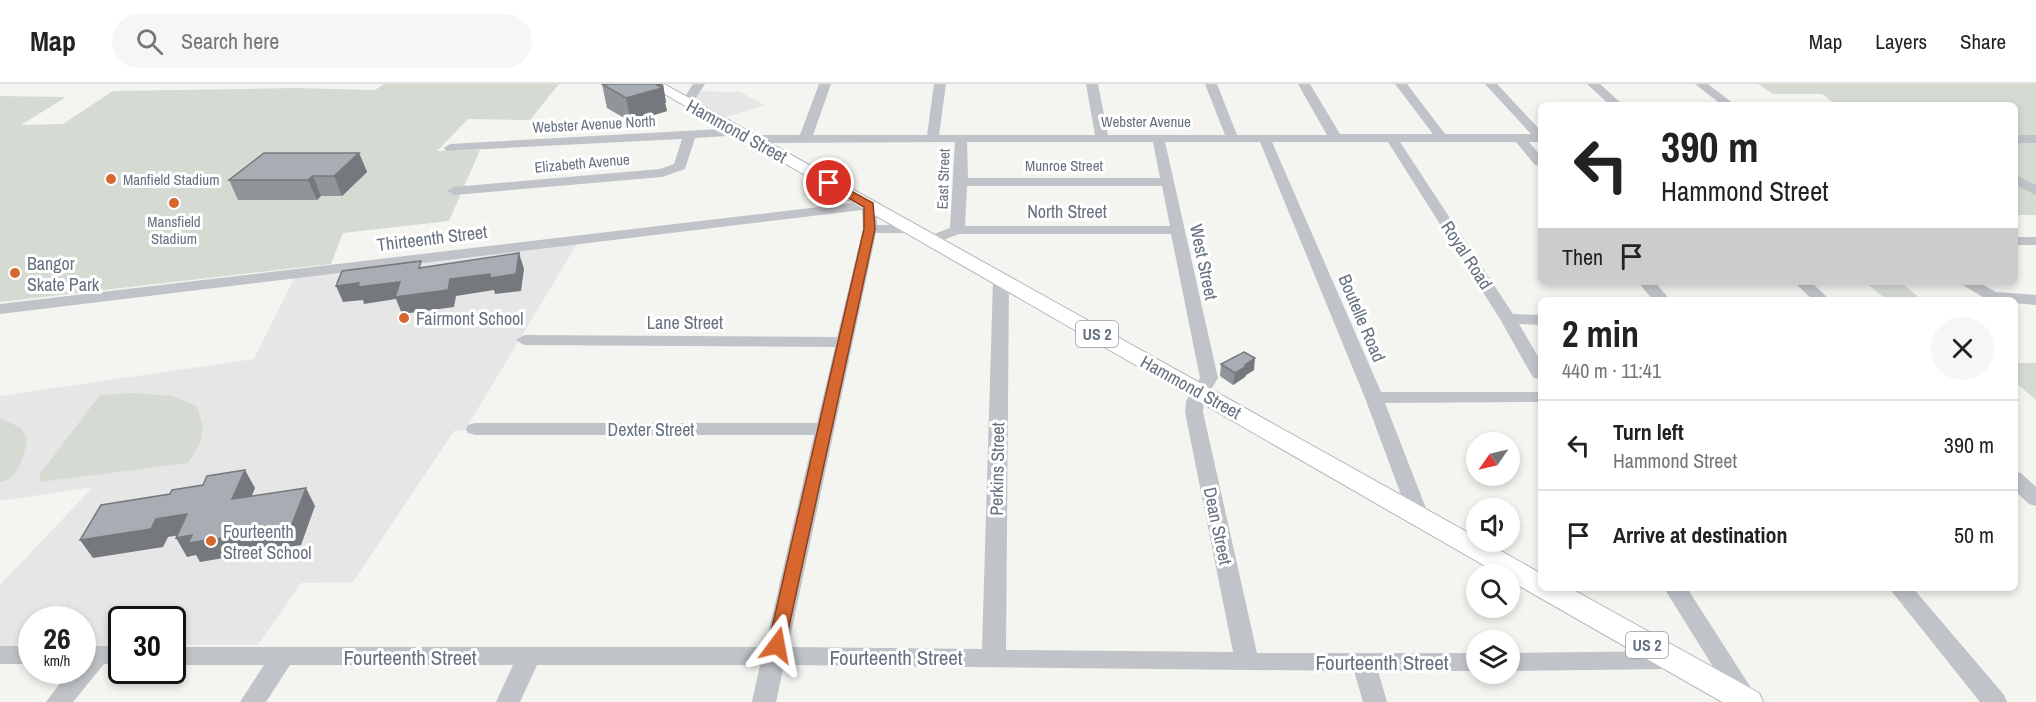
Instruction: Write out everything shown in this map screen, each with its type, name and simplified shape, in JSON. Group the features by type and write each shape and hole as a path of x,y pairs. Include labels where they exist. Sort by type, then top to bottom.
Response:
{"main road":[{"name":"Hammond Street","path":"654,84 1538,584"},
{"name":"US 2","path":"1551,591 1748,702"}],"street":[{"path":"687,103 699,84"},
{"path":"806,137 825,84"},
{"path":"933,137 940,84"},
{"path":"1092,84 1102,137"},
{"path":"1211,84 1232,137"},
{"path":"1304,84 1335,137"},
{"path":"1401,84 1441,137"},
{"path":"1491,84 1538,135"},
{"path":"1593,84 1614,102"},
{"path":"1701,84 1724,102"},
{"name":"Webster Avenue North","path":"450,148 690,135 745,136"},
{"name":"Elizabeth Avenue","path":"454,191 662,172 680,166 690,135"},
{"name":"Webster Avenue","path":"745,136 1538,137"},
{"name":"East Street","path":"931,240 957,230 962,182 962,137"},
{"name":"West Street","path":"1158,137 1209,378 1201,393"},
{"name":"Boutelle Road","path":"1264,137 1374,398 1419,516"},
{"name":"Royal Road","path":"1391,137 1508,319 1538,371"},
{"path":"1519,138 1538,160"},
{"path":"2018,139 2036,139"},
{"path":"2018,180 2036,191"},
{"name":"Munroe Street","path":"962,182 1166,182"},
{"path":"764,702 870,229 869,205"},
{"name":"Thirteenth Street","path":"0,309 869,205"},
{"path":"870,229 911,229"},
{"name":"North Street","path":"957,230 1177,230"},
{"path":"2018,241 2036,241"},
{"name":"Perkins Street","path":"994,658 1001,280"},
{"path":"1649,285 1659,297"},
{"path":"1805,285 1819,297"},
{"path":"1971,285 1992,297"},
{"path":"2018,299 2036,300"},
{"path":"1508,319 1538,320"},
{"name":"Lane Street","path":"524,340 845,342"},
{"name":"Dean Street","path":"1201,393 1194,404 1194,412 1246,662"},
{"path":"1374,398 1538,397"},
{"name":"Dexter Street","path":"475,429 826,429"},
{"path":"2018,482 2036,499"},
{"path":"1677,591 1748,702"},
{"path":"1902,591 1995,702"},
{"path":"0,655 18,655"},
{"path":"58,702 101,655"},
{"name":"Fourteenth Street","path":"186,656 774,656 1246,662 1466,662"},
{"path":"508,702 529,656"},
{"path":"252,702 283,657"},
{"path":"1520,662 1674,660"},
{"path":"1363,663 1375,702"}],"shaded area":[{"path":"384,84 559,84 530,120 468,119 437,151 480,150 449,221 343,233 331,264 0,302 0,96 66,97 21,125 63,124 113,91 296,88 375,90"},
{"path":"1758,84 2036,84 2036,215 2018,215 2018,184 2031,184 2018,176 2018,102 1833,102 1822,94 1773,94"},
{"path":"691,91 740,92 764,105 726,117 688,95"},
{"name":"Fourteenth Street School","path":"577,244 465,430 454,431 353,582 301,583 258,645 186,645 186,606 108,606 108,646 96,646 96,606 18,606 18,646 0,647 0,585 93,487 0,501 0,396 254,359 295,277"},
{"path":"1869,285 1904,285 1918,297 1883,297"},
{"path":"2018,363 2036,363 2036,400 2018,385"},
{"path":"133,393 172,396 197,406 202,423 202,436 188,463 39,482 40,474 100,395"},
{"path":"0,418 21,428 27,439 20,465 12,476 0,482"}],"building":[{"path":"602,84 659,84 657,85 662,88 626,98"},
{"path":"264,153 359,153 334,176 313,176 308,180 229,180"},
{"path":"519,253 516,274 490,278 490,274 450,279 448,290 395,297 400,282 358,287 359,283 336,286 342,271 421,261 419,268"},
{"path":"1244,352 1255,358 1235,373 1221,364"},
{"path":"245,470 232,499 306,488 291,527 188,543 192,535 176,538 187,514 156,519 151,529 80,540 101,505 170,494 172,490 203,485 207,476"}],"place":[{"name":"Manfield Stadium","path":"111,179"},
{"name":"Mansfield Stadium","path":"174,203"},
{"name":"Bangor Skate Park","path":"15,273"},
{"name":"Fairmont School","path":"404,318"},
{"name":"Fourteenth Street School","path":"211,541"}],"route":[{"path":"777,645 870,229 869,205 829,183"}]}
